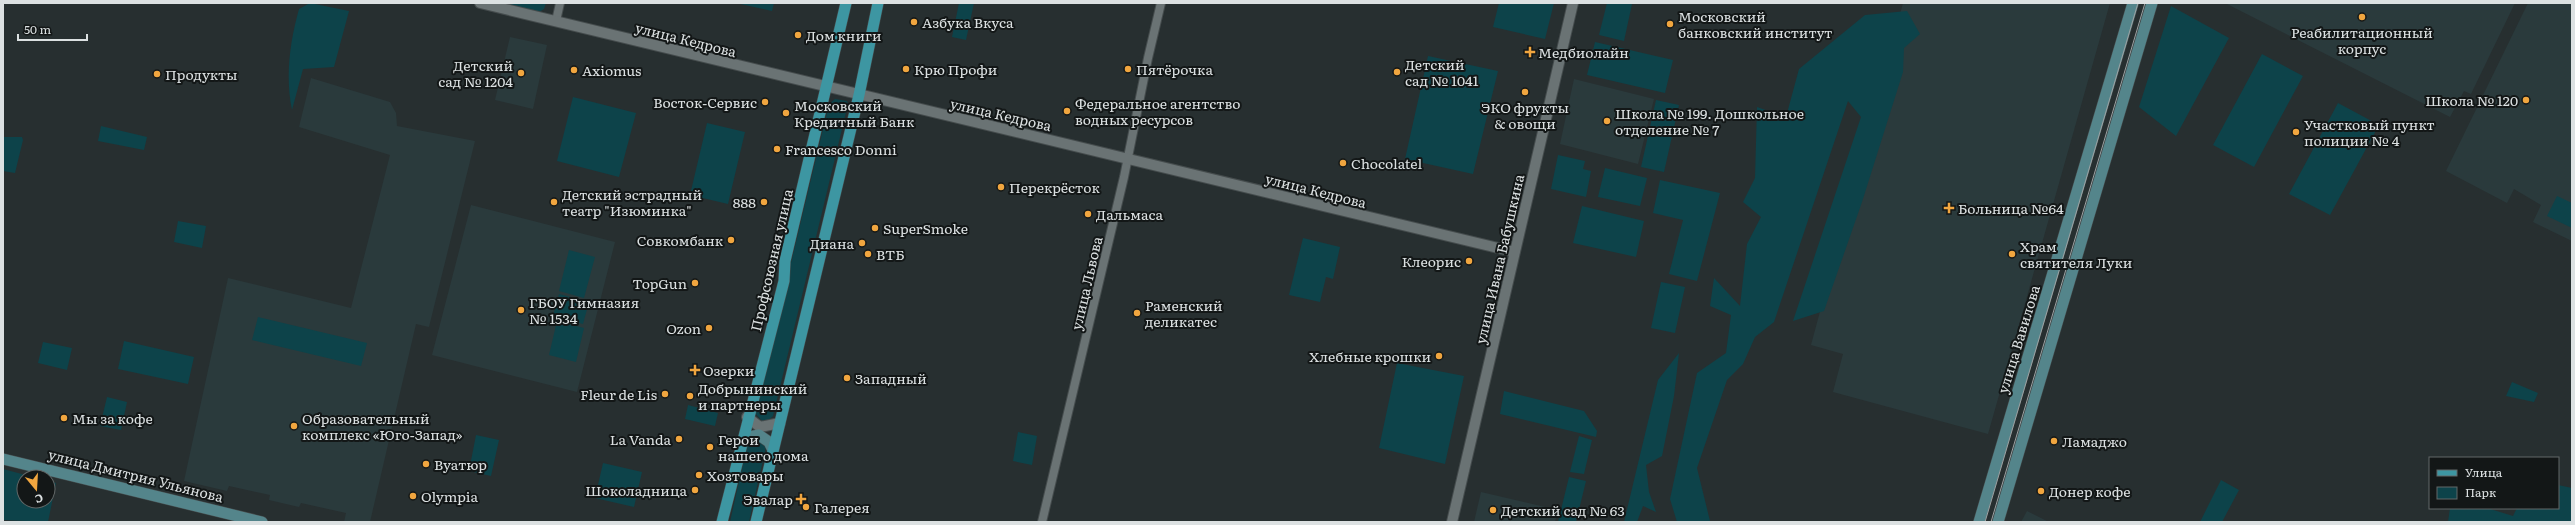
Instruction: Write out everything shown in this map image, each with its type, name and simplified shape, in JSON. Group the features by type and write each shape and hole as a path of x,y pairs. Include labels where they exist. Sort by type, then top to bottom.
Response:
{"main road":[{"name":"Профсоюзная улица","path":"722,522 747,417 784,281 785,261 846,3"},
{"path":"756,522 859,94 878,3"},
{"name":"улица Вавилова","path":"1979,522 2133,3"},
{"path":"1998,522 2152,3"},
{"path":"741,441 759,435 769,442 773,450"},
{"name":"улица Дмитрия Ульянова","path":"3,458 262,522"}],"street":[{"name":"улица Кедрова","path":"480,3 1516,252"},
{"path":"556,21 560,3"},
{"name":"улица Львова","path":"1042,522 1128,158 1161,3"},
{"name":"улица Ивана Бабушкина","path":"1452,522 1573,3"},
{"path":"747,417 760,427 780,423"}],"shaded area":[{"name":"Больница №64","path":"1903,3 2110,3 1988,434 1833,392 1843,354 1811,345"},
{"path":"2225,3 2515,3 2471,94 2464,91 2450,117"},
{"name":"Школа № 120","path":"2528,3 2572,3 2572,241 2533,222 2541,205 2514,189 2507,203 2446,171"},
{"name":"Детский сад № 1204","path":"510,37 547,45 533,109 495,100"},
{"name":"Образовательный комплекс «Юго-Запад»","path":"311,78 390,102 396,113 397,126 475,141 429,327 416,324 370,522 344,522 346,513 301,503 299,507 269,500 270,495 229,486 227,491 184,481 228,278 351,308 390,155 299,127"},
{"name":"Школа № 199. Дошкольное отделение № 7","path":"1574,79 1654,99 1638,164 1560,144"},
{"name":"ГБОУ Гимназия № 1534","path":"471,205 615,242 577,392 432,355"},
{"path":"1481,492 1558,510 1555,522 1474,522"},
{"path":"2027,511 2049,522 2021,522"}],"green space":[{"path":"310,3 349,11 334,67 303,69 292,110 289,72 293,34 299,9"},
{"path":"498,3 546,3 544,9 539,12"},
{"path":"736,3 774,3 772,11"},
{"path":"959,3 974,3 966,40 952,37"},
{"path":"1499,3 1554,3 1545,39 1493,27"},
{"path":"1607,3 1632,4 1624,41 1599,35"},
{"path":"2171,6 2229,38 2176,136 2139,107"},
{"path":"1907,11 1920,34 1904,48 1903,72 1862,202 1824,311 1793,321 1861,117 1848,101 1774,322 1755,337 1743,364 1727,380 1697,468 1710,521 1677,522 1670,499 1697,373 1726,353 1731,315 1710,306 1714,278 1740,306 1747,244 1761,217 1743,202 1755,178 1757,107 1786,117 1799,69 1865,15"},
{"path":"1595,42 1673,60 1665,93 1587,75"},
{"path":"2262,54 2303,76 2254,167 2213,145"},
{"path":"1428,56 1498,71 1473,174 1405,159"},
{"path":"573,97 636,113 619,177 557,161"},
{"path":"835,99 847,101 848,104 773,416 769,420 762,421 755,413 829,104"},
{"path":"1656,100 1679,105 1664,172 1641,167"},
{"path":"2338,103 2379,125 2330,215 2289,194"},
{"path":"707,123 745,132 728,204 690,195"},
{"path":"101,126 147,137 144,150 98,141"},
{"path":"3,137 22,137 23,140 15,173 3,171"},
{"path":"1558,155 1585,161 1583,169 1591,171 1586,197 1551,189"},
{"path":"1605,168 1647,178 1640,206 1598,197"},
{"path":"1660,180 1720,193 1697,281 1669,274 1683,220 1653,213"},
{"path":"2557,196 2572,203 2572,228 2547,216"},
{"path":"1582,206 1644,221 1636,257 1573,243"},
{"path":"178,221 206,226 202,248 174,242"},
{"path":"1303,238 1340,247 1333,279 1326,277 1320,302 1289,295"},
{"path":"569,250 595,257 584,298 559,291"},
{"path":"1661,282 1685,287 1675,333 1651,328"},
{"path":"559,294 589,302 583,324 553,316"},
{"path":"258,317 367,343 361,366 252,340"},
{"path":"557,321 584,328 576,362 549,355"},
{"path":"124,341 194,357 188,384 118,369"},
{"path":"43,342 72,348 67,370 38,363"},
{"path":"1679,353 1674,396 1662,456 1646,465 1649,492 1656,512 1643,506 1637,522 1624,522 1658,380"},
{"path":"1397,363 1464,376 1445,464 1379,448"},
{"path":"2512,382 2538,393 2534,402 2506,396"},
{"path":"1504,391 1584,411 1597,431 1596,437 1500,414"},
{"path":"107,397 127,402 121,430 100,426"},
{"path":"688,405 718,413 715,426 685,419"},
{"path":"1018,432 1037,436 1032,465 1013,461"},
{"path":"476,435 499,440 491,476 469,471"},
{"path":"1579,436 1592,440 1584,474 1570,472"},
{"path":"754,437 766,447 749,522 730,522 748,441"},
{"path":"603,463 642,472 634,507 595,498"},
{"path":"3,469 16,472 16,509 51,509 48,522 3,520"},
{"path":"1569,477 1586,481 1576,522 1558,522"},
{"path":"2221,480 2239,490 2222,522 2200,522"},
{"path":"2559,485 2572,488 2572,522 2448,522 2450,509 2490,509 2513,516 2516,509 2559,509"}],"tram line":[{"path":"1985,522 2138,3"},
{"path":"1991,522 2145,3"}],"place":[{"name":"Реабилитационный корпус","path":"2362,17"},
{"name":"Азбука Вкуса","path":"914,22"},
{"name":"Московский банковский институт","path":"1670,24"},
{"name":"Дом книги","path":"798,35"},
{"name":"Медбиолайн","path":"1530,52"},
{"name":"Крю Профи","path":"906,69"},
{"name":"Пятёрочка","path":"1128,69"},
{"name":"Axiomus","path":"574,70"},
{"name":"Детский сад № 1041","path":"1397,72"},
{"name":"Детский сад № 1204","path":"521,73"},
{"name":"Продукты","path":"157,74"},
{"name":"ЭКО фрукты & овощи","path":"1525,92"},
{"name":"Школа № 120","path":"2526,100"},
{"name":"Восток-Сервис","path":"765,102"},
{"name":"Федеральное агентство водных ресурсов","path":"1067,111"},
{"name":"Московский Кредитный Банк","path":"786,113"},
{"name":"Школа № 199. Дошкольное отделение № 7","path":"1607,121"},
{"name":"Участковый пункт полиции № 4","path":"2296,132"},
{"name":"Francesco Donni","path":"777,149"},
{"name":"Chocolatel","path":"1343,163"},
{"name":"Перекрёсток","path":"1001,187"},
{"name":"Детский эстрадный театр \"Изюминка\"","path":"554,202"},
{"name":"888","path":"764,202"},
{"name":"Больница №64","path":"1949,208"},
{"name":"Дальмаса","path":"1088,214"},
{"name":"SuperSmoke","path":"875,228"},
{"name":"Совкомбанк","path":"731,240"},
{"name":"Диана","path":"862,243"},
{"name":"ВТБ","path":"868,254"},
{"name":"Храм святителя Луки","path":"2012,254"},
{"name":"Клеорис","path":"1469,261"},
{"name":"TopGun","path":"695,283"},
{"name":"ГБОУ Гимназия № 1534","path":"521,310"},
{"name":"Раменский деликатес","path":"1137,313"},
{"name":"Ozon","path":"709,328"},
{"name":"Хлебные крошки","path":"1439,356"},
{"name":"Озерки","path":"695,370"},
{"name":"Западный","path":"847,378"},
{"name":"Fleur de Lis","path":"665,394"},
{"name":"Добрынинский и партнеры","path":"690,396"},
{"name":"Мы за кофе","path":"64,418"},
{"name":"Образовательный комплекс «Юго-Запад»","path":"294,426"},
{"name":"La Vanda","path":"679,439"},
{"name":"Ламаджо","path":"2054,441"},
{"name":"Герои нашего дома","path":"710,447"},
{"name":"Вуатюр","path":"426,464"},
{"name":"Хозтовары","path":"699,475"},
{"name":"Шоколадница","path":"695,490"},
{"name":"Донер кофе","path":"2041,491"},
{"name":"Olympia","path":"413,496"},
{"name":"Эвалар","path":"801,499"},
{"name":"Галерея","path":"806,507"},
{"name":"Детский сад № 63","path":"1493,510"}]}
